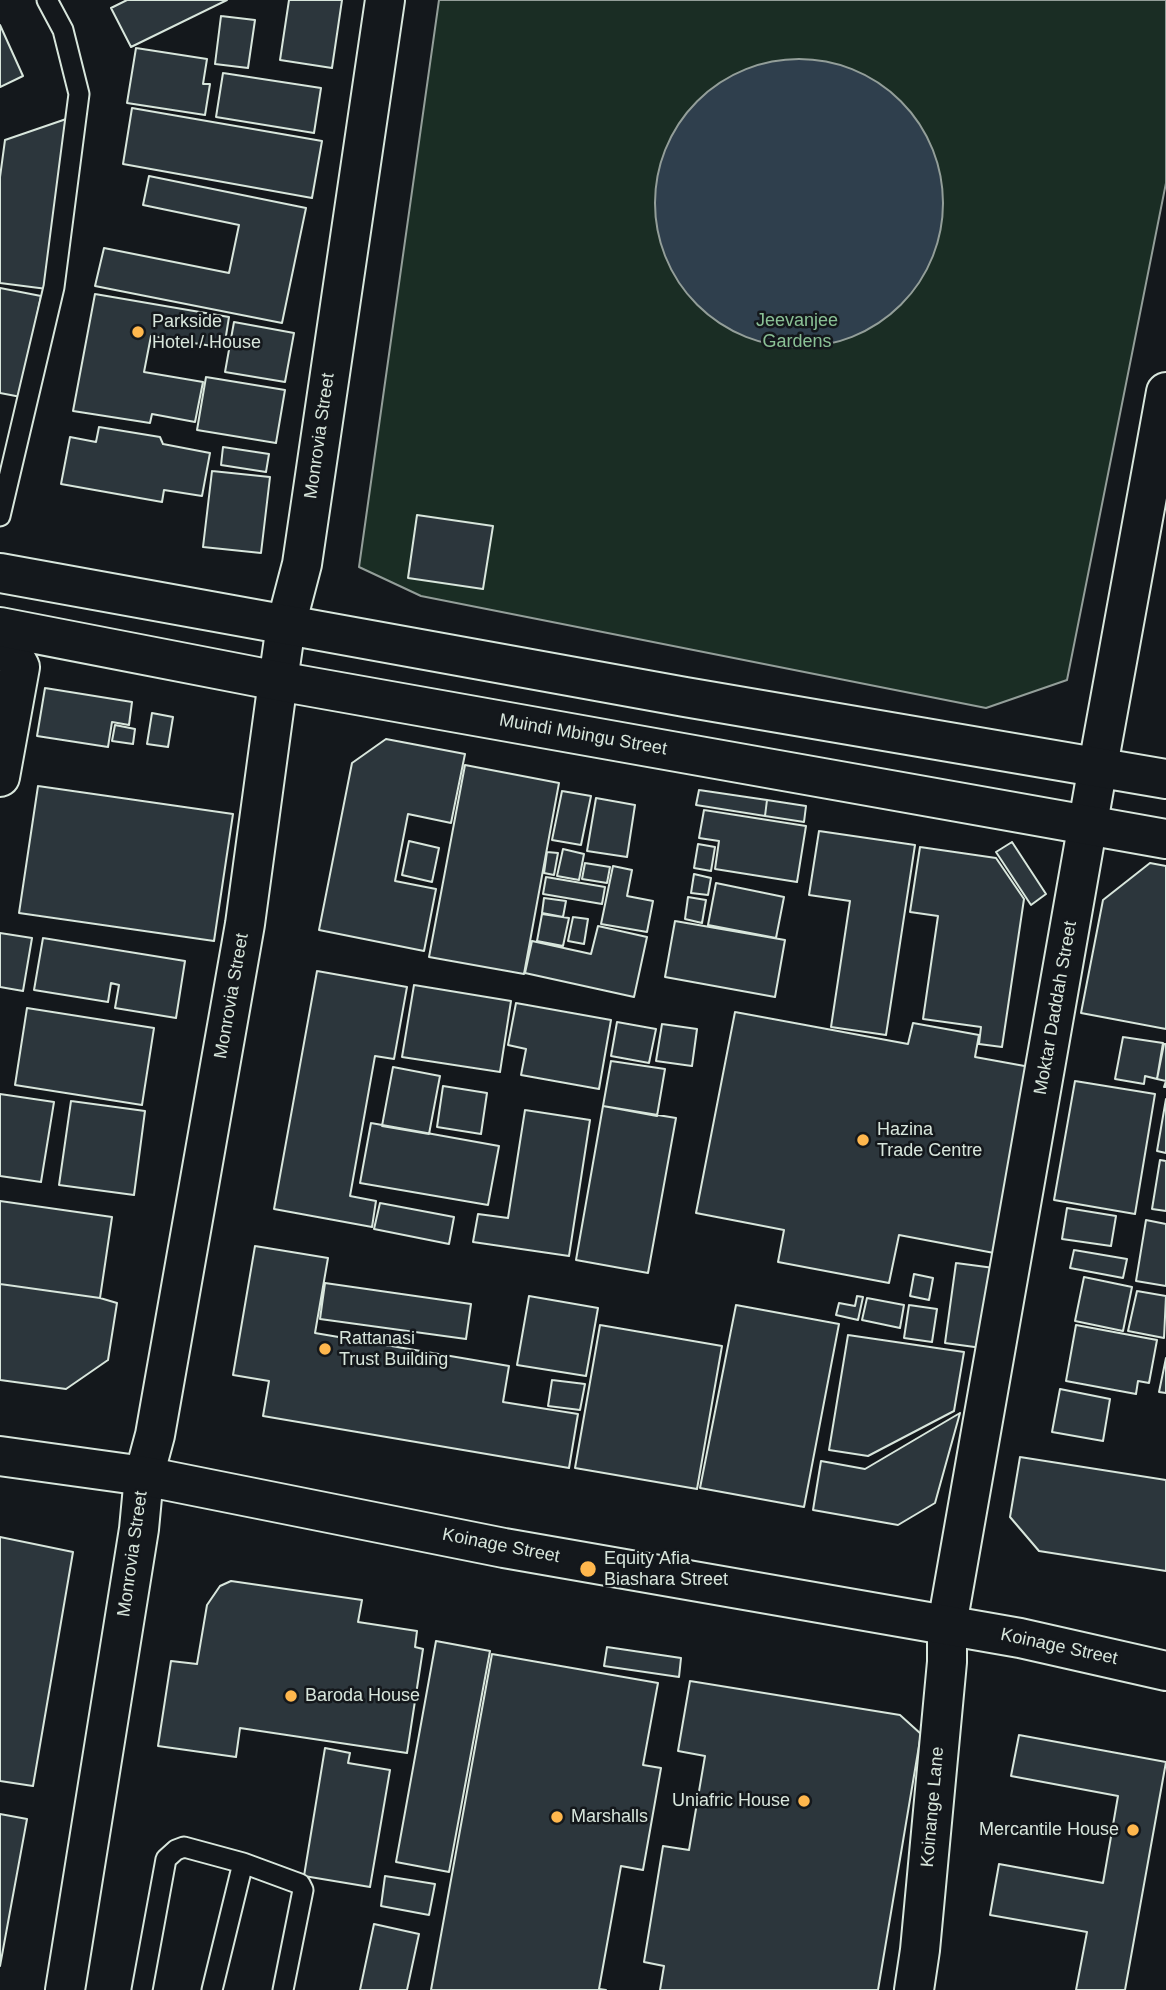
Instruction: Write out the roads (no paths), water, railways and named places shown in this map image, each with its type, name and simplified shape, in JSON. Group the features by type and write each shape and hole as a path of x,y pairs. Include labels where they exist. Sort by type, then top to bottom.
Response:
{"street":[{"name":"Monrovia Street","path":"65,1990 139,1529 144,1476 155,1435 245,924 286,625 302,564 385,0"},
{"name":"Moktar Daddah Street","path":"947,1625 1166,392"},
{"path":"0,573 685,697 1166,779"},
{"path":"0,628 20,667 0,777"},
{"name":"Muindi Mbingu Street","path":"0,628 278,681 1166,839"},
{"name":"Koinage Street","path":"0,1456 144,1476 504,1548 1020,1638 1166,1671"},
{"name":"Koinange Lane","path":"914,1990 947,1662 947,1625"}],"lane":[{"path":"0,516 54,287 79,94 63,30 47,0"},
{"path":"142,1990 166,1859 184,1847 243,1863 300,1884 303,1891 283,1990"},
{"path":"212,1990 243,1863"}],"water":[{"path":"799,59 827,62 854,70 879,83 901,101 919,123 932,148 940,175 943,203 940,231 932,258 919,283 901,305 879,323 854,336 827,344 799,347 771,344 744,336 719,323 697,305 679,283 666,258 658,231 655,203 658,175 666,148 679,123 697,101 719,83 744,70 771,62"}],"place":[{"name":"Parkside Hotel / House","path":"138,332"},
{"name":"Hazina Trade Centre","path":"863,1140"},
{"name":"Rattanasi Trust Building","path":"325,1349"},
{"name":"Equity Afia Biashara Street","path":"588,1569"},
{"name":"Baroda House","path":"291,1696"},
{"name":"Uniafric House","path":"804,1801"},
{"name":"Marshalls","path":"557,1817"},
{"name":"Mercantile House","path":"1133,1830"}],"park label":[{"name":"Jeevanjee Gardens","path":"797,331"}]}
